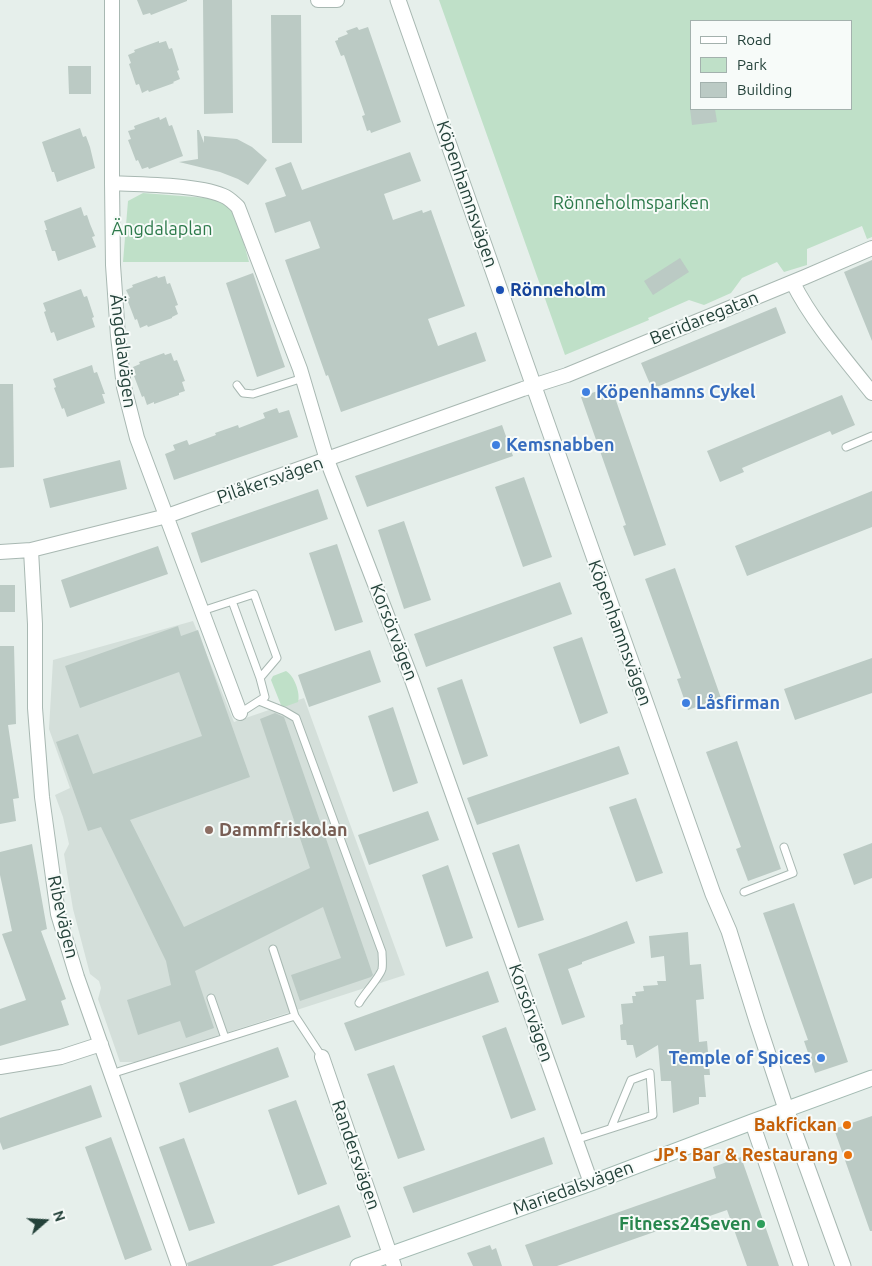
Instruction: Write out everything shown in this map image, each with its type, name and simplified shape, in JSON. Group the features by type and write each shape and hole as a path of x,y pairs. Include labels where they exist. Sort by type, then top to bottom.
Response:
{"street":[{"name":"Ängdalavägen","path":"112,0 114,265 118,336 124,387 137,438 240,713"},
{"path":"318,0 337,0"},
{"name":"Köpenhamnsvägen","path":"398,0 710,885 729,931 756,1021 843,1266"},
{"name":"Korsörvägen","path":"112,183 191,188 215,193 227,198 238,207 303,378 327,460 412,680 591,1183"},
{"name":"Beridaregatan","path":"535,386 567,376 872,248"},
{"path":"792,282 805,304 871,390"},
{"name":"Pilåkersvägen","path":"0,552 31,550 167,516 535,386"},
{"name":"Ribevägen","path":"31,550 35,624 35,708 45,822 58,914 77,977 179,1266"},
{"path":"0,1067 61,1057 101,1044"},
{"name":"Randersvägen","path":"322,1057 392,1260"},
{"name":"Mariedalsvägen","path":"358,1266 392,1260 786,1109 872,1078"},
{"path":"752,1122 801,1266"}],"lane":[{"path":"237,385 243,393 253,394 303,378"},
{"path":"846,447 872,436"},
{"path":"202,611 254,594 277,658 260,678"},
{"path":"232,601 265,697 240,713"},
{"path":"259,701 284,710 296,718 382,952 382,970 376,981 369,986 358,1003"},
{"path":"744,892 793,873 784,847"},
{"path":"273,949 295,1016 322,1057"},
{"path":"211,998 225,1038"},
{"path":"111,1074 295,1016"},
{"path":"575,1140 611,1128 653,1114 650,1073 631,1080 611,1128"}],"shaded area":[{"name":"Dammfriskolan","path":"193,621 234,722 304,698 405,975 136,1062 120,1062 98,999 101,988 99,981 90,974 73,909 64,854 69,844 63,817 55,795 70,788 49,729 53,660"}],"green space":[{"name":"Rönneholmsparken","path":"439,0 872,0 872,237 867,239 862,226 807,249 807,265 784,272 777,262 742,278 731,293 704,305 689,300 648,318 649,320 565,355"},
{"name":"Ängdalaplan","path":"143,193 220,199 236,215 249,262 123,262 128,201"},
{"path":"286,671 294,680 299,699 298,702 284,707 281,705 271,680 273,676"}],"building":[{"path":"137,0 187,1 151,15 150,13 143,15"},
{"path":"203,0 232,0 233,113 204,114"},
{"path":"271,15 301,15 302,143 272,143"},
{"path":"357,27 359,30 368,27 401,122 371,133 370,130 367,131 362,116 365,115 344,55 341,56 335,41 348,34 346,31"},
{"path":"159,41 159,43 166,41 169,49 172,48 180,79 174,83 142,93 139,84 136,85 128,55 135,52 134,50"},
{"path":"68,66 91,66 91,94 69,94"},
{"path":"690,110 715,110 717,122 692,125"},
{"path":"159,117 160,120 166,117 169,126 172,125 183,156 149,169 148,167 142,169 138,160 136,161 128,140 131,139 128,131 135,129 134,126"},
{"path":"80,128 83,137 86,136 95,168 57,182 42,142"},
{"path":"197,130 199,130 204,143 204,136 237,139 252,147 267,160 248,185 220,172 179,162 198,159"},
{"path":"410,152 421,181 384,194 393,220 422,210 423,213 431,210 465,306 428,319 438,346 476,332 486,361 341,412 328,375 326,376 285,260 320,248 310,221 275,233 265,203 286,196 275,168 291,162 302,190"},
{"path":"81,207 84,216 87,215 95,236 92,237 96,247 58,261 55,251 52,251 44,221"},
{"path":"680,258 689,272 653,295 644,281"},
{"path":"872,260 872,341 844,272"},
{"path":"253,273 285,367 257,377 226,283"},
{"path":"157,276 158,278 165,276 167,284 170,283 178,305 175,306 178,314 148,327 147,325 140,328 127,299 130,298 126,290 133,287 132,285"},
{"path":"81,289 84,297 87,296 94,317 92,318 95,327 57,341 54,332 51,333 43,303"},
{"path":"776,307 786,333 652,389 641,363"},
{"path":"164,353 165,355 171,353 174,361 177,360 185,381 182,382 185,391 179,393 179,395 147,405 134,376 136,375 133,367 140,364 139,362"},
{"path":"92,365 94,373 97,372 105,394 102,394 105,403 67,417 54,388 56,387 53,379"},
{"path":"0,384 13,384 14,467 0,468"},
{"path":"611,386 666,545 634,556 623,526 626,525 581,397"},
{"path":"842,395 855,425 832,435 830,431 742,468 744,472 720,482 707,451"},
{"path":"277,408 279,413 289,410 298,437 174,480 165,454 175,450 173,445 187,440 189,445 238,425 239,428 265,418 263,413"},
{"path":"502,425 513,456 367,507 355,476"},
{"path":"120,460 127,489 50,508 43,479"},
{"path":"524,477 552,557 523,567 495,487"},
{"path":"318,489 328,519 201,563 191,533"},
{"path":"872,491 872,527 747,576 735,546"},
{"path":"404,521 431,600 404,609 378,530"},
{"path":"337,544 363,622 335,631 309,553"},
{"path":"158,546 168,574 70,608 61,580"},
{"path":"675,568 721,698 688,710 677,679 681,678 645,579"},
{"path":"560,582 572,614 426,667 414,634"},
{"path":"0,585 15,585 15,612 0,612"},
{"path":"178,626 181,636 198,630 250,777 130,820 184,927 310,868 260,719 275,713 284,717 373,975 300,1001 291,975 341,958 323,907 195,971 214,1028 186,1038 180,1021 138,1035 127,1000 171,985 166,961 101,827 88,831 56,742 78,734 93,774 202,736 179,672 80,708 65,666"},
{"path":"582,637 608,713 580,724 553,647"},
{"path":"0,646 14,646 16,724 8,725 19,798 13,799 16,821 0,824"},
{"path":"370,650 381,682 309,707 298,675"},
{"path":"872,658 872,693 795,720 784,689"},
{"path":"462,679 488,756 463,765 437,688"},
{"path":"393,707 418,783 393,792 368,716"},
{"path":"737,741 781,869 748,881 736,849 741,847 706,752"},
{"path":"619,746 629,774 477,825 467,798"},
{"path":"636,798 663,873 636,882 609,807"},
{"path":"428,811 439,840 369,865 358,835"},
{"path":"872,843 872,878 854,885 843,854"},
{"path":"32,844 47,929 41,931 66,999 61,1001 69,1025 0,1046 0,1009 26,1000 2,934 12,931 0,875 0,852"},
{"path":"519,844 544,920 518,928 492,853"},
{"path":"448,865 473,938 446,947 422,875"},
{"path":"794,903 848,1062 815,1073 804,1041 808,1040 763,913"},
{"path":"627,921 635,943 568,969 585,1017 562,1025 538,954"},
{"path":"688,932 690,965 701,964 704,999 696,1000 699,1042 707,1041 710,1075 704,1075 706,1097 699,1097 699,1104 673,1113 671,1081 661,1081 658,1045 636,1058 633,1045 627,1045 626,1040 621,1040 620,1025 623,1024 621,1004 633,1003 632,996 636,996 635,992 644,991 643,986 658,985 657,981 666,981 664,956 651,958 649,936"},
{"path":"488,971 499,1002 355,1051 344,1023"},
{"path":"506,1027 536,1110 511,1119 482,1036"},
{"path":"278,1047 289,1077 189,1113 179,1083"},
{"path":"394,1065 425,1150 398,1159 367,1074"},
{"path":"91,1085 102,1117 3,1150 0,1142 0,1118"},
{"path":"296,1100 327,1184 298,1195 268,1110"},
{"path":"872,1116 872,1231 870,1231 834,1129"},
{"path":"111,1137 152,1250 125,1260 85,1147"},
{"path":"544,1137 553,1164 413,1213 403,1187"},
{"path":"184,1138 215,1223 189,1231 159,1147"},
{"path":"741,1157 779,1266 747,1266 727,1210 701,1219 700,1216 557,1266 533,1266 525,1245 716,1178 713,1167"},
{"path":"339,1205 351,1237 272,1266 188,1266 187,1263"},
{"path":"490,1245 492,1250 496,1248 502,1266 473,1266 467,1253"}],"place":[{"name":"Rönneholm","path":"500,290"},
{"name":"Köpenhamns Cykel","path":"586,392"},
{"name":"Kemsnabben","path":"496,445"},
{"name":"Låsfirman","path":"686,703"},
{"name":"Dammfriskolan","path":"209,830"},
{"name":"Temple of Spices","path":"821,1058"},
{"name":"Bakfickan","path":"847,1125"},
{"name":"JP's Bar & Restaurang","path":"848,1155"},
{"name":"Fitness24Seven","path":"761,1224"}]}
